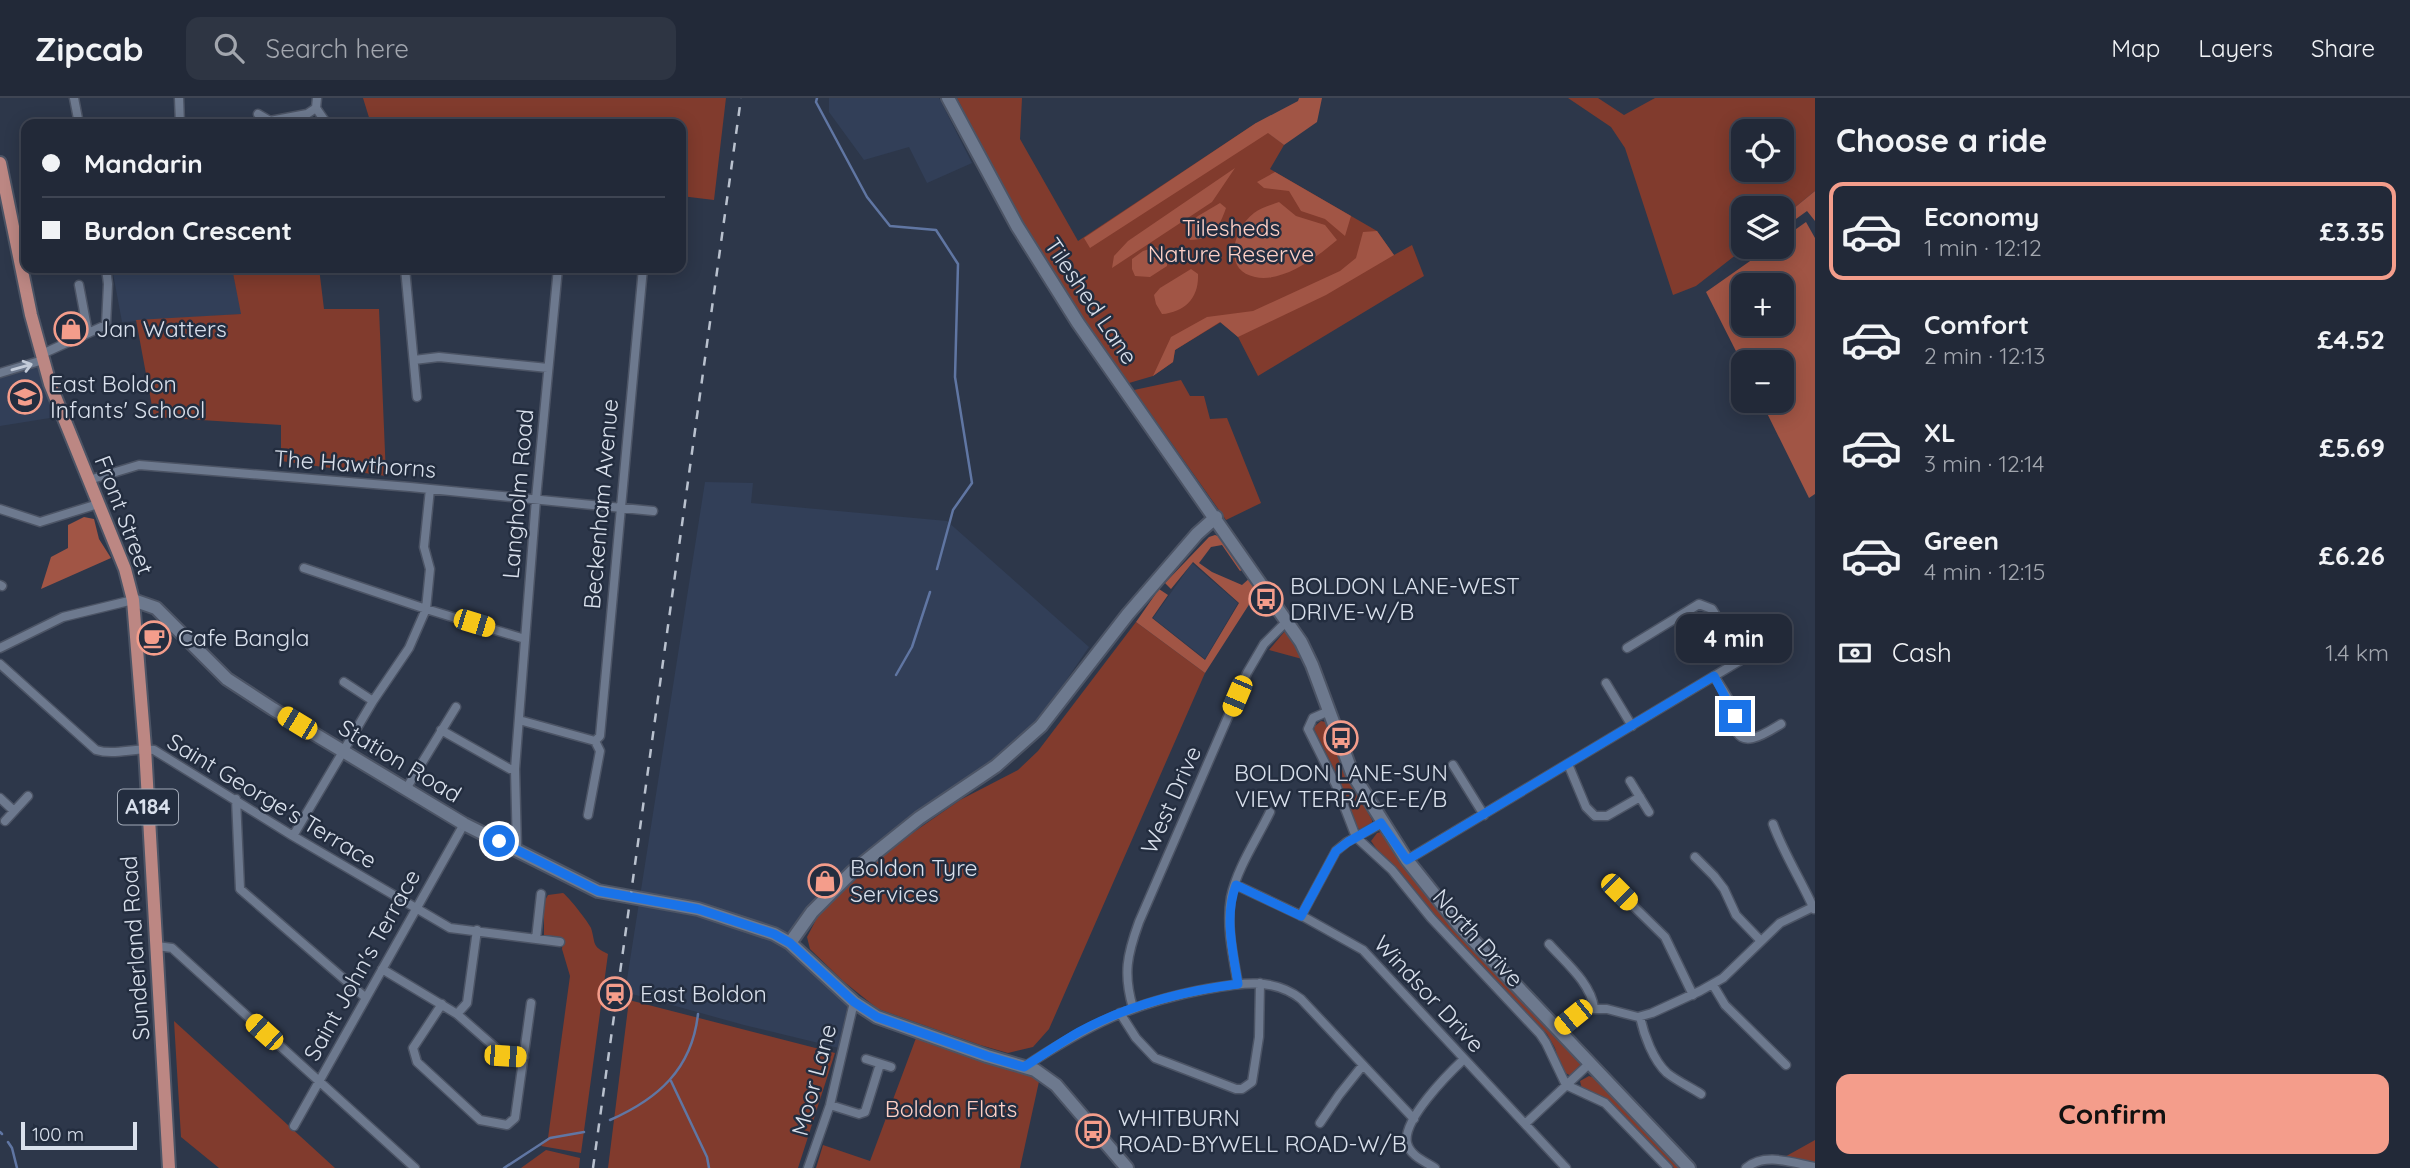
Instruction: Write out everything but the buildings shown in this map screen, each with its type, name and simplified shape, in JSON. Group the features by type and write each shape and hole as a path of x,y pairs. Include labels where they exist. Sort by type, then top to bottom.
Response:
{"main road":[{"name":"Front Street","path":"0,163 21,247"},
{"name":"Front Street","path":"25,273 31,315 50,384 125,569 134,600"},
{"name":"Sunderland Road","path":"134,600 169,1168"}],"street":[{"path":"74,98 78,119"},
{"path":"179,98 180,119"},
{"name":"Tileshed Lane","path":"948,98 1017,226 1064,301 1287,621 1312,665 1352,773 1381,823 1458,923 1689,1168"},
{"path":"281,119 307,114 316,103 324,119"},
{"path":"258,114 267,119"},
{"path":"0,373 43,357 106,325 107,273"},
{"path":"405,273 417,397"},
{"name":"Langholm Road","path":"517,849 515,769 536,499 558,273"},
{"name":"Beckenham Avenue","path":"587,815 600,751 595,741 600,736 642,273"},
{"path":"79,285 88,333"},
{"path":"414,360 439,357 548,368"},
{"name":"The Hawthorns","path":"89,480 139,465 653,511"},
{"path":"293,836 373,701 409,648 426,609 430,569 424,547 430,489"},
{"path":"0,509 40,522 98,504"},
{"path":"790,943 812,912 852,872 919,818 996,766 1041,726 1128,614 1216,517"},
{"path":"304,568 525,639"},
{"path":"0,648 62,617 134,600"},
{"name":"Station Road","path":"134,600 156,608 228,679 464,824 598,891 698,909 774,934 790,943 854,1002 877,1017 1035,1070 1056,1084 1120,1165"},
{"path":"1627,648 1699,604 1712,609 1743,659"},
{"name":"West Drive","path":"1133,1008 1126,970 1139,922 1247,673 1264,644 1287,621"},
{"path":"1407,860 1766,646"},
{"path":"0,664 96,751 145,748"},
{"path":"1714,676 1734,710 1736,729 1740,735 1757,738 1781,724"},
{"path":"344,682 373,701"},
{"path":"1606,683 1632,726"},
{"path":"406,789 456,707"},
{"name":"North Drive","path":"1329,711 1313,719 1308,729 1329,769 1356,837 1392,870 1431,918 1540,1034 1566,1085"},
{"path":"519,720 595,741"},
{"path":"441,730 510,769 515,769"},
{"name":"Saint George's Terrace","path":"145,748 154,750 450,928 560,943"},
{"path":"1568,764 1586,807 1594,816 1607,816 1640,797"},
{"path":"1453,765 1484,815"},
{"path":"1630,781 1649,812"},
{"path":"5,821 28,796"},
{"path":"0,798 14,811"},
{"path":"236,799 240,889 366,998"},
{"path":"1238,984 1231,939 1231,896 1270,813"},
{"path":"1301,916 1336,851 1381,823"},
{"name":"Saint John's Terrace","path":"294,1126 464,824"},
{"path":"1558,1030 1581,1012 1594,1008 1640,1017 1693,995 1713,985 1780,923 1814,910 1800,877 1782,849 1773,824"},
{"path":"1695,857 1714,876 1737,915 1761,942"},
{"name":"Windsor Drive","path":"1236,885 1363,950 1566,1168"},
{"path":"1619,892 1665,937 1693,995"},
{"path":"536,939 541,894"},
{"path":"457,1014 467,1003 477,930"},
{"path":"1549,944 1593,996 1594,1008"},
{"path":"157,946 172,948 415,1168"},
{"path":"382,969 457,1014 505,1056 524,1057"},
{"path":"1120,1013 1136,1038 1155,1058 1242,1089 1252,1082 1258,1058 1260,983"},
{"path":"1024,1067 1080,1032 1133,1008 1172,996 1238,984 1260,983 1292,992 1301,999 1414,1119"},
{"path":"1713,985 1725,1005 1786,1065"},
{"name":"Moor Lane","path":"808,1168 830,1105 854,1002"},
{"path":"442,1004 413,1048 416,1062 480,1120 507,1125 515,1118 531,1003"},
{"path":"1640,1017 1643,1033 1661,1066 1667,1073 1701,1094"},
{"path":"866,1059 891,1067"},
{"path":"1435,1168 1412,1153 1407,1144 1407,1133 1440,1082 1464,1059"},
{"path":"1525,1124 1590,1063"},
{"path":"830,1105 859,1114 865,1112 880,1064"},
{"path":"1320,1124 1363,1065"},
{"path":"1566,1085 1605,1103 1668,1168"},
{"path":"1746,1168 1757,1161 1768,1159 1815,1167"}],"shaded area":[{"path":"829,98 939,98 972,163 927,183 909,147 864,160 829,112"},
{"path":"1299,98 1322,98 1317,122 1284,145 1268,133 1090,248 1084,238 1256,123"},
{"path":"1235,168 1212,202 1112,268 1114,256 1128,241"},
{"path":"1275,172 1351,216 1345,236 1325,219 1301,211 1289,191 1264,188 1257,182"},
{"path":"1815,191 1815,221 1807,211 1794,220 1794,208"},
{"path":"1279,202 1296,216 1325,225 1337,240 1310,261 1277,276 1255,277 1244,273 1234,258 1234,248 1241,228 1256,211"},
{"path":"1220,203 1226,208 1214,231 1210,235 1190,240 1186,230 1189,224"},
{"path":"1806,222 1815,238 1815,494 1809,498 1767,413 1794,413 1794,350 1735,350 1706,292 1731,274 1731,336 1794,336 1794,273 1733,273 1753,259 1794,259 1794,230"},
{"path":"1377,231 1394,255 1326,295 1238,337 1220,322 1175,350 1173,362 1153,376 1171,337 1207,317 1253,311 1340,271 1356,258 1363,232"},
{"path":"1156,247 1167,254 1167,266 1150,277 1135,276 1132,259 1143,251"},
{"path":"1191,269 1198,274 1193,297 1184,307 1162,314 1154,295 1160,288"},
{"path":"113,273 233,273 242,314 122,322"},
{"name":"East Boldon Infants' School","path":"38,364 56,417 0,426 0,376"},
{"path":"705,482 753,483 751,503 947,521 1089,647 1037,723 995,764 850,869 786,934 848,1004 839,1048 625,992"},
{"path":"84,517 94,519 99,539 111,558 41,589 51,557 68,548 68,525"},
{"path":"1209,537 1221,537 1244,569 1240,571 1222,545 1211,547 1199,563 1242,585 1251,577 1259,589 1205,673 1136,622 1159,589 1168,595 1152,618 1205,660 1239,603 1193,562 1171,589 1165,583"},
{"path":"1192,563 1238,603 1205,659 1153,618"}],"green space":[{"path":"363,98 726,98 714,200 686,197 686,119 369,119"},
{"name":"Tilesheds Nature Reserve","path":"957,98 1022,98 1020,139 1078,241 1256,123 1284,145 1270,169 1377,231 1394,255 1412,245 1424,276 1258,376 1238,337 1221,322 1175,350 1173,362 1153,376 1129,383 1084,319 1011,203"},
{"path":"1568,98 1598,98 1624,115 1655,98 1815,98 1815,191 1794,208 1794,196 1731,196 1731,259 1696,286 1673,295 1625,148 1611,127"},
{"path":"233,273 320,273 324,309 379,309 386,476 281,461 281,425 154,417 136,320 241,314"},
{"path":"1181,380 1190,396 1204,396 1210,419 1227,418 1261,503 1226,520 1134,390"},
{"path":"1136,622 1205,673 1049,1029 1033,1047 1008,1053 878,1009 843,981 810,949 807,937 819,914 885,852 960,800 1018,770 1038,751"},
{"path":"1285,631 1288,632 1302,659 1269,650"},
{"path":"1321,721 1325,722 1329,729 1348,776 1372,820 1372,824 1364,831 1355,827 1338,777 1314,729"},
{"path":"1381,832 1503,980 1581,1065 1571,1076 1562,1071 1555,1048 1547,1034 1439,920 1398,869 1380,854 1371,841"},
{"path":"563,893 591,928 596,946 608,954 581,1153 541,1146 548,1138 570,976 562,949 563,941 544,936 544,902 548,895"},
{"path":"629,1000 835,1053 798,1168 608,1168"},
{"path":"174,1021 335,1168 219,1168 181,1137"},
{"name":"Boldon Flats","path":"916,1038 1040,1077 1020,1168 816,1168 823,1145 870,1161"},
{"path":"1589,1076 1595,1078 1682,1168 1674,1168 1610,1102 1582,1089 1580,1081"},
{"path":"1815,1140 1815,1163 1781,1159"},
{"path":"546,1150 580,1158 579,1168 521,1168"}],"waterway":[{"path":"817,98 816,102 867,197 890,226 936,230 958,264 955,377 972,483 953,510 937,569"},
{"path":"896,675 912,647 930,592"},
{"path":"610,1120 643,1102 670,1080 688,1051 698,1014"},
{"path":"671,1081 707,1157 709,1168"},
{"path":"504,1168 550,1138 584,1132"},
{"path":"8,1142 17,1168"}],"railway":[{"path":"593,1168 741,98"}],"place":[{"name":"Jan Watters","path":"71,329"},
{"name":"East Boldon Infants' School","path":"25,397"},
{"name":"BOLDON LANE-WEST DRIVE-W/B","path":"1266,599"},
{"name":"Cafe Bangla","path":"154,638"},
{"name":"BOLDON LANE-SUN VIEW TERRACE-E/B","path":"1341,738"},
{"name":"Boldon Tyre Services","path":"825,881"},
{"name":"East Boldon","path":"615,994"},
{"name":"WHITBURN ROAD-BYWELL ROAD-W/B","path":"1093,1131"}],"route":[{"path":"499,841 598,891 698,909 774,934 790,943 854,1002 877,1017 1024,1067 1080,1032 1114,1015 1172,996 1238,984 1230,918 1231,896 1236,885 1301,916 1336,851 1381,823 1407,860 1714,676 1735,716"}]}
